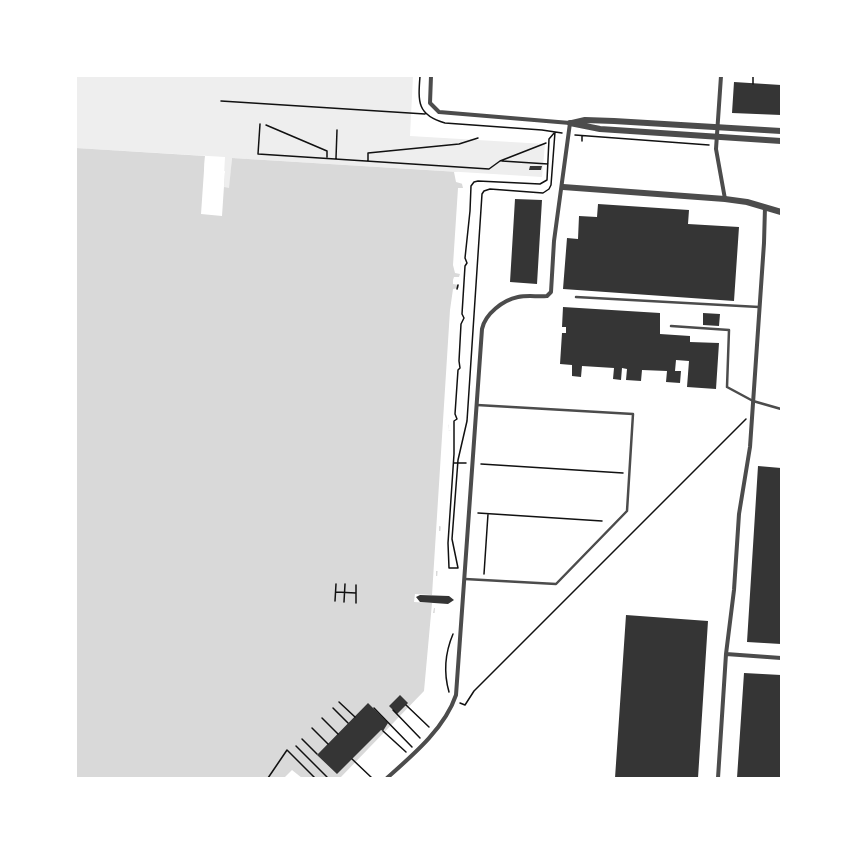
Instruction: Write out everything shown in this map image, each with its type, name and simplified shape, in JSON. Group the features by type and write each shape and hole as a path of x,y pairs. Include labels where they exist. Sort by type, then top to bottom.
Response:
{"street":[{"path":"431,76 430,103 439,112 570,123 600,129 781,141"},
{"path":"721,76 717,153 725,199"},
{"path":"570,123 585,120 602,120 781,131"},
{"path":"387,778 434,732 448,714 456,695 483,322 498,306 508,301 518,297 547,296 551,292 554,241 563,187 566,141 570,123"},
{"path":"563,187 725,199 765,207 781,212"},
{"path":"718,778 726,654 734,590 739,514 750,447 760,308 765,207"},
{"path":"726,654 781,658"}],"lane":[{"path":"576,297 760,308"},
{"path":"671,326 729,330 727,388 753,400 781,409"},
{"path":"465,579 556,584 627,511 634,414 477,405"}],"path":[{"path":"419,91 420,76"},
{"path":"753,84 754,76"},
{"path":"221,101 425,114"},
{"path":"260,124 258,154 327,157 490,169 500,161 546,143"},
{"path":"266,125 327,151 327,157"},
{"path":"336,158 337,130"},
{"path":"458,568 449,568 448,543 454,462 454,421 457,419 455,414 458,370 460,368 460,339 464,318 462,314 465,266 468,263 465,258 470,212 470,186 474,182 478,181 540,184 545,182 547,180 549,139 555,132"},
{"path":"582,141 582,136 705,144"},
{"path":"368,160 368,153 460,144 478,138"},
{"path":"500,161 548,164"},
{"path":"457,289 458,285"},
{"path":"465,705 474,691 752,412"},
{"path":"454,462 468,463"},
{"path":"481,464 629,473"},
{"path":"478,513 602,521"},
{"path":"484,580 488,514"},
{"path":"335,601 336,584"},
{"path":"344,602 345,584"},
{"path":"356,585 356,602"},
{"path":"336,592 356,593"},
{"path":"339,702 355,716"},
{"path":"406,705 434,732"},
{"path":"333,708 348,723"},
{"path":"374,708 415,751"},
{"path":"393,710 424,742"},
{"path":"322,718 338,734"},
{"path":"312,728 328,744"},
{"path":"383,731 411,756"},
{"path":"302,740 317,754"},
{"path":"296,746 327,777"},
{"path":"268,778 287,750 315,778"},
{"path":"352,758 372,778"}],"shaded area":[{"path":"76,76 413,76 410,136 545,144 542,177 232,158 229,195 223,194 225,157 76,148"},
{"path":"76,148 205,156 204,172 225,173 224,187 229,188 232,158 459,172 463,188 460,274 448,430 451,431 451,433 447,433 429,693 345,778 76,778"}],"pier":[{"path":"205,156 207,156 206,170 225,171 222,216 201,214"},
{"path":"454,172 461,172 465,183 460,272 462,274 450,424 448,425 448,430 451,431 451,433 447,433 447,437 449,437 443,527 439,526 439,531 442,531 440,571 436,571 436,576 439,576 437,608 434,608 433,613 437,613 431,693 348,778 340,778 424,691 432,603 414,602 415,594 432,595 450,310 453,289 459,288 459,285 453,284 453,280 454,277 459,277 460,274 455,273 453,265 458,188 463,188 463,184 456,182"},
{"path":"292,770 302,778 284,778"}],"building":[{"path":"734,82 781,85 781,115 732,113"},
{"path":"530,166 542,166 541,170 529,170"},
{"path":"515,199 542,200 537,284 510,282"},
{"path":"598,204 689,210 688,224 739,227 734,301 563,289 567,238 578,239 579,216 597,217"},
{"path":"563,307 660,313 660,334 690,336 690,342 719,343 716,389 687,387 689,361 676,360 675,371 681,371 680,383 666,382 667,371 642,370 641,381 626,380 627,369 622,368 621,380 613,379 614,368 582,366 581,377 572,376 572,365 560,364 562,333 566,333 566,327 562,327"},
{"path":"703,313 720,314 719,326 703,325"},
{"path":"758,466 781,468 781,644 747,642"},
{"path":"420,595 449,596 454,600 448,604 420,602 416,597"},
{"path":"626,615 708,621 698,778 615,778"},
{"path":"744,673 781,675 781,778 737,778"},
{"path":"400,695 408,703 397,714 389,706"},
{"path":"368,703 388,723 383,731 381,730 337,774 317,755"}]}
